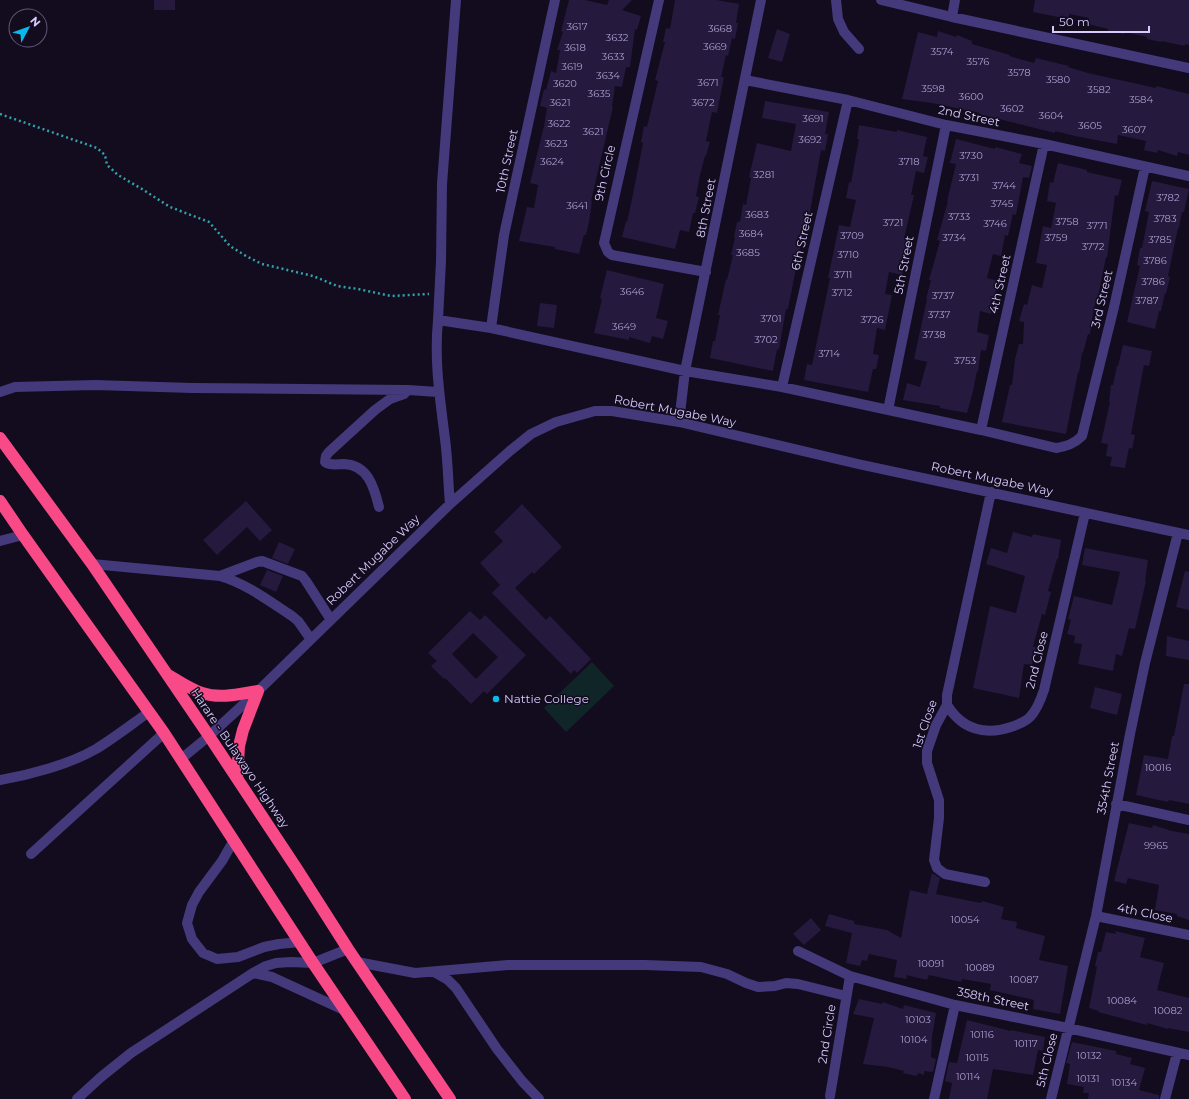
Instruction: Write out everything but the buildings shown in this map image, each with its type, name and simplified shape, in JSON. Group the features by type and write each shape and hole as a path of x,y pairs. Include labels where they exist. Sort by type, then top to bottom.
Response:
{"highway":[{"name":"Harare - Bulawayo Highway","path":"0,438 92,564 209,736 348,949 450,1099"},
{"path":"2,506 164,733 313,963 405,1099"},
{"path":"166,674 194,690 203,693 228,696 258,691"},
{"path":"237,778 239,746 243,730 258,691"}],"street":[{"path":"450,504 445,441 438,392 436,339 439,297 442,184 456,0"},
{"name":"10th Street","path":"491,328 504,235 555,0"},
{"name":"9th Circle","path":"659,0 604,243 608,252 612,255 706,272"},
{"name":"8th Street","path":"679,422 685,371 761,0"},
{"path":"836,0 838,19 844,32 859,49"},
{"path":"881,0 908,3 952,17 1189,68"},
{"path":"952,17 956,0"},
{"name":"2nd Street","path":"745,80 848,100 946,125 1044,144 1189,176"},
{"name":"6th Street","path":"782,387 848,100"},
{"name":"5th Street","path":"888,410 946,125"},
{"name":"4th Street","path":"981,430 1044,144"},
{"name":"3rd Street","path":"981,430 1056,448 1067,446 1082,436 1114,307 1145,167"},
{"path":"438,320 491,328 685,371 782,387 981,430"},
{"path":"0,392 15,387 95,385 192,388 408,390 438,392"},
{"path":"379,507 374,488 369,477 363,471 350,464 328,464 325,462 325,459 329,452 375,410 390,399 404,394 408,390"},
{"name":"Robert Mugabe Way","path":"181,759 209,736 258,691 310,638 450,504 511,450 532,434 556,422 595,411 612,411 679,422 858,464 1189,535"},
{"name":"1st Close","path":"985,882 945,874 937,868 934,860 940,818 939,800 927,762 927,751 936,726 947,705 947,696 991,492"},
{"name":"2nd Close","path":"947,705 959,721 966,726 980,730 1006,729 1020,724 1030,718 1035,711 1044,690 1085,512"},
{"name":"354th Street","path":"1068,1028 1096,916 1116,804 1145,663 1178,533"},
{"path":"0,541 23,536"},
{"path":"220,576 262,561 297,574 306,581 330,620"},
{"path":"92,564 220,576 235,580 292,616 298,621 310,638"},
{"path":"0,780 26,776 96,749 149,712"},
{"path":"31,854 164,733"},
{"path":"1116,804 1189,820"},
{"path":"234,840 222,861 199,892 192,905 187,923 192,939 203,952 217,959 238,957 264,946 300,942"},
{"name":"4th Close","path":"1096,916 1189,935"},
{"path":"77,1099 102,1076 132,1053 253,973 266,966 276,963 313,963 348,949"},
{"name":"358th Street","path":"798,950 850,976 956,1005 1189,1055"},
{"path":"357,962 415,973 508,965 645,965 701,967 727,974 758,987 775,986 786,983 798,984 846,996"},
{"path":"434,972 448,980 456,988 497,1048 522,1081 539,1099"},
{"path":"253,973 272,977 346,1012"},
{"name":"2nd Circle","path":"830,1096 850,976"},
{"path":"934,1099 956,1005"},
{"name":"5th Close","path":"1051,1099 1068,1028"},
{"path":"1165,1099 1177,1053"}],"path":[{"path":"0,114 97,148 105,155 107,165 118,175 170,207 209,222 230,246 262,264 313,276 337,286 391,296 426,293 439,297"}],"green space":[{"path":"592,662 614,686 566,732 544,708"}],"place":[{"name":"Nattie College","path":"496,699"}]}
